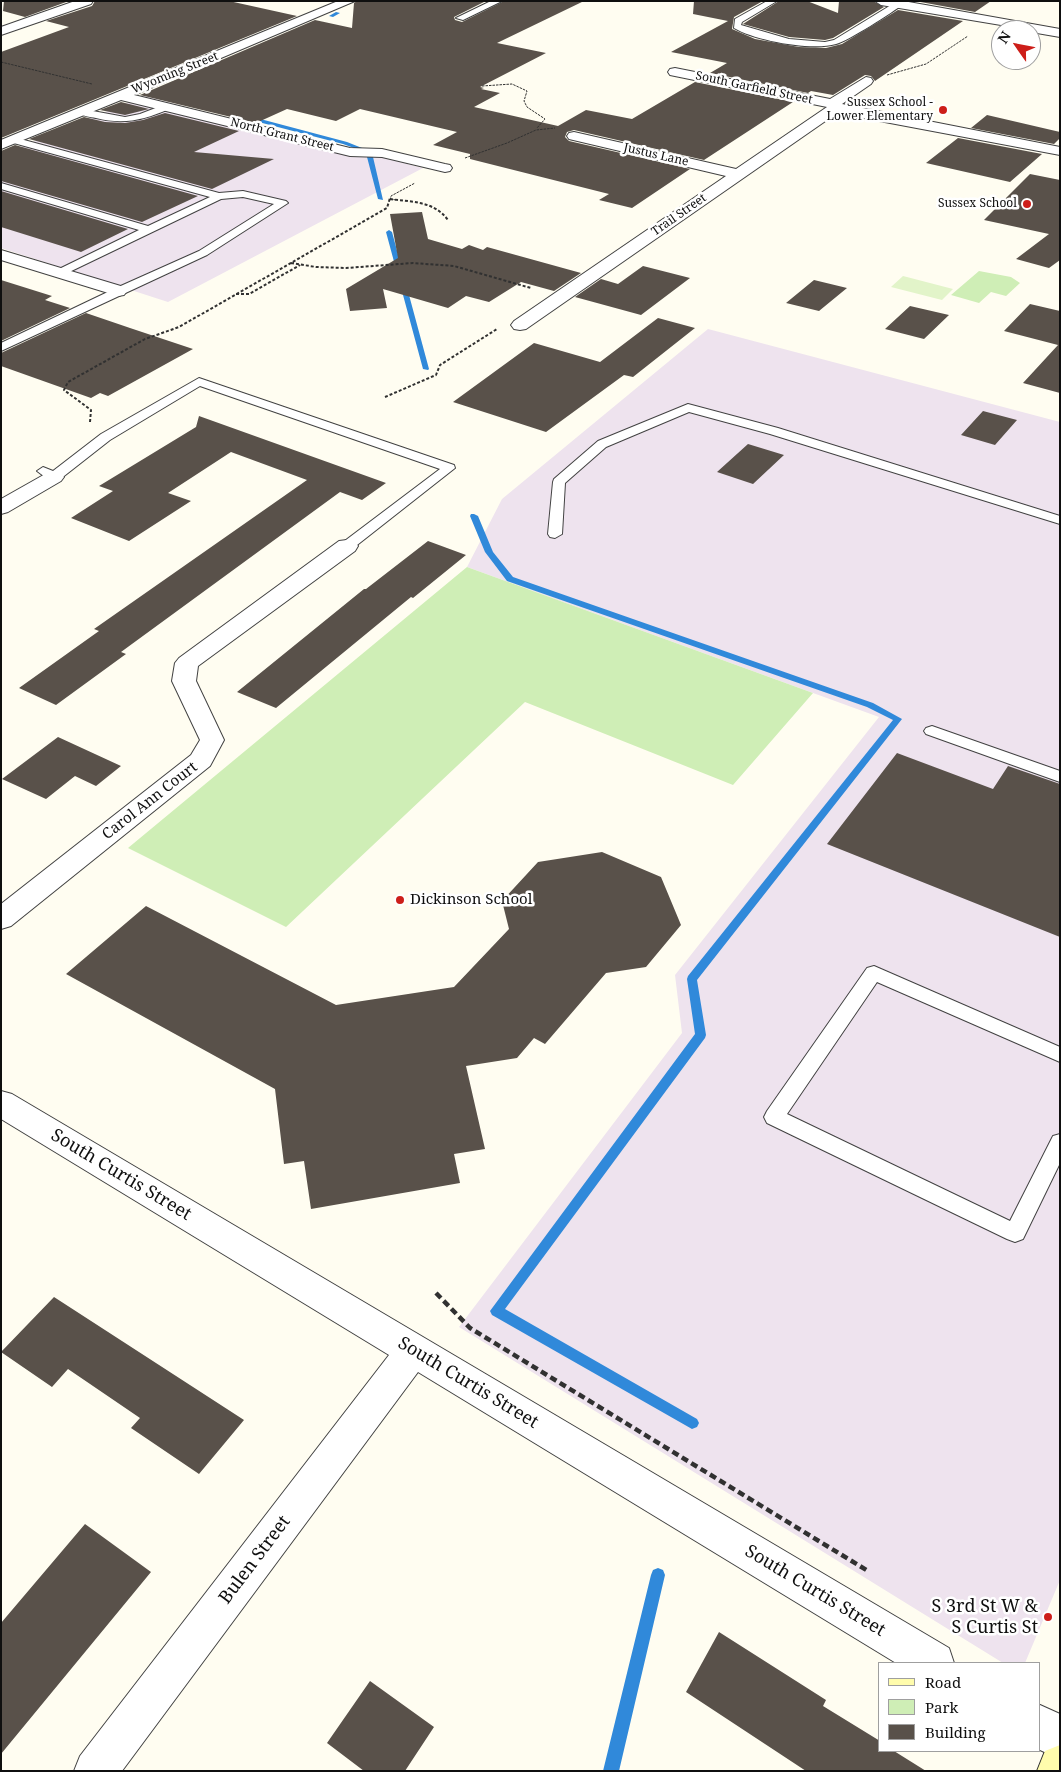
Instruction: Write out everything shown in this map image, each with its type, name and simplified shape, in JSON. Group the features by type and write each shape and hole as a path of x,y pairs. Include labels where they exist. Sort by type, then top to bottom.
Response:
{"main road":[{"path":"1058,1771 1060,1766"}],"street":[{"path":"1,31 87,1"},
{"path":"324,1 345,3"},
{"path":"882,1 1060,33"},
{"name":"Wyoming Street","path":"7,143 345,3"},
{"path":"962,16 977,6"},
{"name":"South Garfield Street","path":"675,72 1060,151"},
{"name":"Trail Street","path":"520,325 832,110 866,81"},
{"name":"North Grant Street","path":"121,96 350,152 382,153 445,168"},
{"name":"Justus Lane","path":"574,136 738,174"},
{"path":"1,255 118,291"},
{"path":"1,508 48,474"},
{"name":"Carol Ann Court","path":"1,918 201,760 212,740 184,681 187,663 347,546"},
{"name":"South Curtis Street","path":"1,1103 932,1662"},
{"name":"Bulen Street","path":"95,1771 414,1350"},
{"path":"1041,1727 1060,1738"}],"lane":[{"path":"460,18 498,1"},
{"path":"773,1 738,21 737,26 774,38 826,45 836,42 899,4"},
{"path":"82,112 115,120 142,118 166,107"},
{"path":"1,348 118,291 203,253 283,203 244,194 219,196 7,143"},
{"path":"1,186 149,230"},
{"path":"59,274 219,196"},
{"path":"48,474 97,442 198,382 449,468 347,546"},
{"path":"555,534 559,482 602,444 688,408 774,432 1060,520"},
{"path":"932,730 1060,776"},
{"path":"1060,1054 874,973 774,1117 1015,1233 1060,1142"}],"path":[{"path":"896,71 926,64 969,36"},
{"path":"1,62 93,84"},
{"path":"482,86 505,84 524,87 527,91 524,101 526,107 545,119 537,128"},
{"path":"90,425 91,410 64,390 68,382 145,339 180,326 338,238 387,208 394,193 479,151 506,143 531,130"},
{"path":"390,199 432,206 443,212 448,220"},
{"path":"291,263 316,267 346,268 405,263 454,266 532,288"},
{"path":"236,294 249,294 301,264"},
{"path":"385,397 436,375 440,365 500,327"},
{"path":"436,1293 470,1328 868,1571"}],"shaded area":[{"path":"144,96 423,168 168,302 1,248 1,155"},
{"path":"708,329 1060,422 1060,1580 1025,1662 1001,1662 459,1327 682,1033 675,975 879,717 467,567 502,499"}],"green space":[{"path":"979,271 1011,277 1020,283 1006,296 991,292 979,303 951,295"},
{"path":"903,276 953,289 942,300 891,287"},
{"path":"467,567 813,693 733,785 525,702 286,927 128,848"}],"building":[{"path":"4,1 69,1 25,17 3,11"},
{"path":"95,1 229,1 297,16 1,138 1,52 69,27 46,21 92,6"},
{"path":"357,1 486,1 454,17 455,20 462,22 504,1 584,1 497,43 546,53 480,87 484,88 481,89 500,93 474,107 558,126 586,110 632,119 695,82 793,102 704,160 574,130 567,132 565,137 569,141 690,169 632,208 599,200 609,194 470,159 470,154 433,145 457,132 360,109 336,121 287,109 256,123 140,95 315,20 352,28 354,3"},
{"path":"694,1 763,1 734,17 732,29 755,39 799,47 826,48 842,44 898,10 963,21 875,81 871,76 865,75 833,95 811,91 808,93 710,73 727,63 671,52 728,21 693,14"},
{"path":"779,1 807,1 838,13 839,1 873,1 884,7 833,38 825,40 789,37 743,24"},
{"path":"915,1 991,1 975,12"},
{"path":"121,102 149,109 125,115 100,110"},
{"path":"165,113 239,131 194,152 274,159 212,189 29,139 84,117 105,122 125,123"},
{"path":"987,115 1060,132 1060,138 1054,144 971,128"},
{"path":"958,138 1042,154 1010,182 926,163"},
{"path":"15,145 198,196 142,222 1,181 1,151"},
{"path":"1030,174 1060,180 1060,260 1049,268 1016,259 1049,234 984,220"},
{"path":"1,191 128,229 81,252 1,227"},
{"path":"422,212 428,239 462,249 469,245 483,250 487,247 581,273 554,291 521,282 489,302 466,296 448,308 383,289 387,308 350,311 346,289 398,258 390,214"},
{"path":"643,266 690,278 641,315 575,297 601,279 618,284"},
{"path":"1,280 52,296 45,300 70,308 1,341"},
{"path":"814,280 847,288 819,311 786,303"},
{"path":"1030,304 1060,311 1060,393 1023,383 1058,345 1004,331"},
{"path":"910,306 949,315 924,339 885,329"},
{"path":"86,313 193,349 108,396 100,393 91,398 1,366 1,353"},
{"path":"658,318 695,328 633,377 624,375 546,432 453,402 534,343 600,362"},
{"path":"983,411 1017,420 995,445 961,435"},
{"path":"199,416 386,483 362,500 340,492 121,652 126,654 56,705 19,688 99,631 94,629 307,480 231,452 168,493 191,501 129,541 71,518 113,491 99,486 196,427"},
{"path":"748,444 784,455 753,484 717,472"},
{"path":"428,541 466,555 413,598 411,597 276,708 237,692 364,589"},
{"path":"58,737 121,766 96,786 75,776 46,799 2,779"},
{"path":"897,753 993,789 1008,766 1060,784 1060,937 827,844"},
{"path":"602,852 661,877 681,925 646,967 606,973 545,1044 534,1038 517,1058 466,1066 485,1149 454,1154 460,1183 311,1209 304,1161 284,1164 275,1089 66,974 146,906 336,1005 454,987 509,929 502,901 538,862"},
{"path":"54,1297 244,1420 199,1474 131,1428 140,1418 68,1369 52,1387 1,1352"},
{"path":"85,1524 151,1572 1,1754 1,1623"},
{"path":"719,1632 826,1700 823,1706 878,1740 878,1752 896,1752 926,1771 806,1771 686,1692"},
{"path":"370,1681 434,1727 405,1771 364,1771 327,1743"}],"waterway":[{"path":"331,16 338,13"},
{"path":"249,118 345,143 364,150"},
{"path":"370,157 381,199"},
{"path":"389,232 426,369"},
{"path":"474,516 489,552 510,579 870,705 898,719 692,979 701,1035 496,1311 692,1423"},
{"path":"611,1771 658,1575"}],"place":[{"name":"Sussex School - Lower Elementary","path":"943,110"},
{"name":"Sussex School","path":"1027,204"},
{"name":"Dickinson School","path":"400,900"},
{"name":"S 3rd St W & S Curtis St","path":"1048,1617"}]}
